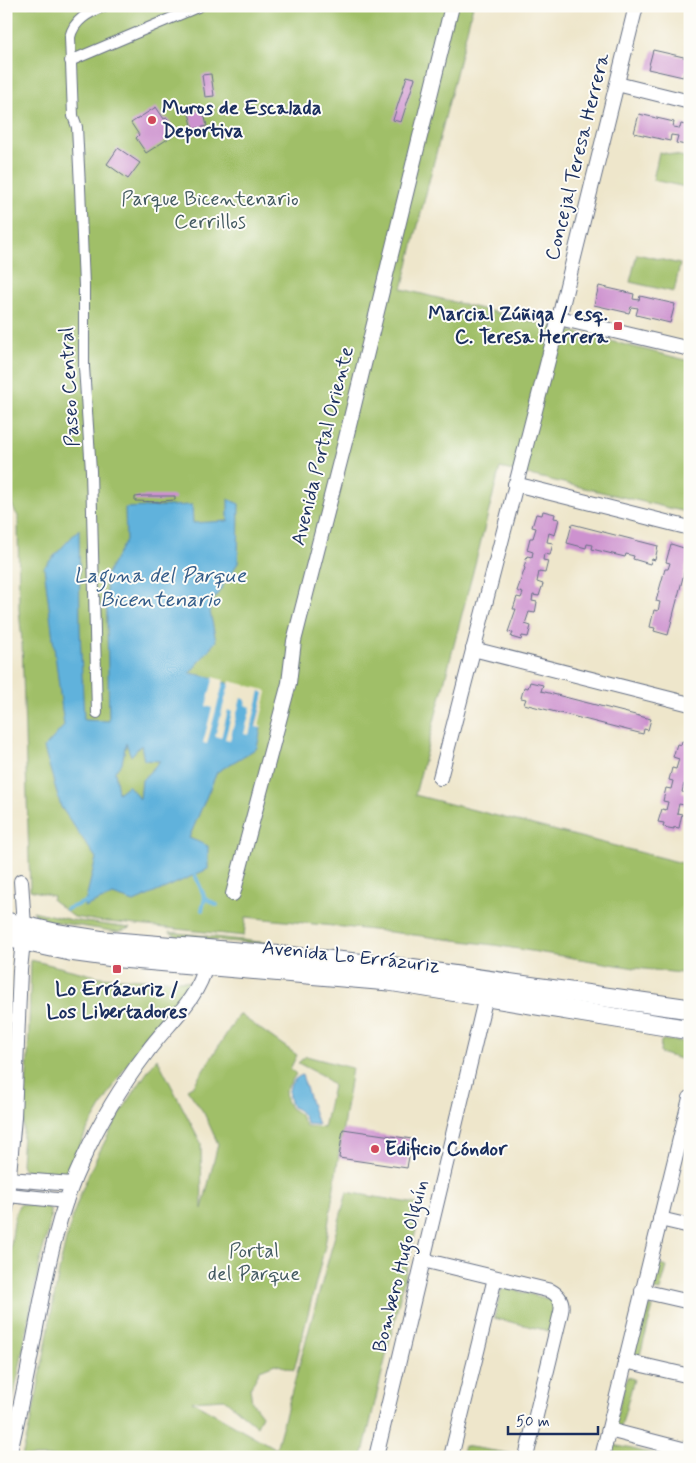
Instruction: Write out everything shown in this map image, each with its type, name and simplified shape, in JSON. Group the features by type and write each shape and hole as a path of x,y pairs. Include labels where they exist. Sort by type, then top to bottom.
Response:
{"main road":[{"name":"Avenida Lo Errázuriz","path":"15,932 70,951 121,958 389,981 690,1030"},
{"name":"Avenida Lo Errázuriz","path":"15,932 129,944 388,966 690,1009"}],"street":[{"name":"Paseo Central","path":"97,713 91,471 84,368 84,286 77,127 72,116 70,37 72,29 84,16 104,6"},
{"path":"70,61 200,6"},
{"name":"Avenida Portal Oriente","path":"233,894 289,683 294,641 452,6"},
{"name":"Concejal Teresa Herrera","path":"440,778 559,318 636,6"},
{"path":"616,84 690,102"},
{"path":"559,318 690,349"},
{"path":"515,484 690,528"},
{"path":"473,649 690,704"},
{"path":"6,1210 19,1032 20,970 15,932 21,881"},
{"path":"9,1457 48,1261 72,1184 93,1138 118,1094 148,1050 191,1000 199,987 206,965"},
{"name":"Bombero Hugo Olguín","path":"376,1457 486,996"},
{"path":"602,1457 660,1219 684,1145 690,1098"},
{"path":"9,1179 72,1184"},
{"path":"8,1195 66,1201"},
{"path":"660,1219 690,1226"},
{"path":"423,1260 551,1292 560,1299 562,1303 561,1312 526,1457"},
{"path":"452,1457 495,1278"},
{"path":"642,1291 690,1302"},
{"path":"626,1361 690,1376"},
{"path":"609,1430 690,1451"}],"green space":[{"name":"Parque Bicentenario Cerrillos","path":"6,6 473,6 402,289 690,361 690,513 500,468 415,795 690,865 690,974 635,968 494,945 246,917 244,936 98,921 74,917 52,900 53,896 30,890 22,642 19,610 18,516 6,485"},
{"path":"659,152 690,158 690,188 653,180"},
{"path":"637,254 680,264 674,292 630,282"},
{"path":"33,911 71,920 130,928 118,932 49,921 37,917"},
{"path":"169,932 269,943 269,944 180,938"},
{"path":"31,960 100,977 188,981 189,984 184,994 141,1044 122,1072 86,1132 69,1170 63,1175 27,1172 23,1170 21,1164 28,1058"},
{"name":"Portal del Parque","path":"239,1014 297,1055 290,1069 296,1074 285,1091 286,1100 290,1108 299,1114 306,1126 324,1128 333,1086 323,1076 298,1063 306,1056 352,1068 325,1246 294,1370 275,1364 260,1370 250,1388 252,1402 262,1415 257,1426 224,1399 192,1401 276,1449 347,1192 422,1205 362,1457 22,1457 37,1393 57,1280 68,1234 82,1190 106,1138 157,1058 201,1143 202,1209 218,1144 204,1113 187,1089 194,1085"},
{"path":"661,1041 690,1042 690,1062 660,1053"},
{"path":"19,1205 48,1207 51,1215 6,1430 6,1281 15,1215"},
{"path":"656,1264 667,1267 660,1291 650,1289"},
{"path":"502,1287 553,1300 557,1307 549,1331 494,1318"},
{"path":"646,1305 653,1307 640,1355 633,1354"},
{"path":"627,1377 634,1379 621,1427 614,1425"},
{"path":"614,1445 668,1457 610,1457"},
{"path":"464,1446 520,1455 520,1457 461,1457"}],"water":[{"name":"Laguna del Parque Bicentenario","path":"228,499 239,504 238,563 209,607 216,641 190,673 265,692 256,726 261,728 257,748 217,772 189,838 208,846 208,869 134,902 113,895 84,907 96,858 61,807 44,748 64,726 44,567 79,529 80,629 84,720 109,721 106,575 126,540 125,508 192,505 193,523 228,521","holes":["126,743 131,756 141,745 144,760 160,761 142,780 140,799 128,785 118,793 115,771 122,763"]},
{"path":"302,1075 318,1125 307,1124 301,1113 292,1107 290,1102 291,1084"}],"pier":[{"path":"214,676 224,680 207,744 203,743 212,708 206,706"},
{"path":"230,681 267,692 259,725 262,726 261,728 256,727 264,693 260,691 249,735 244,734 251,707 245,705 246,700 241,698 230,740 225,739 232,712 228,710 221,738 215,736"}],"building":[{"path":"653,50 688,58 687,63 690,63 690,72 685,71 683,77 648,69"},
{"path":"211,74 214,96 205,97 202,75"},
{"path":"407,76 415,78 401,122 393,120"},
{"path":"156,107 164,119 167,118 177,133 146,153 136,138 139,135 131,123"},
{"path":"203,109 207,126 193,129 189,113"},
{"path":"639,114 674,122 673,127 680,128 681,124 690,126 690,146 676,143 678,136 671,135 670,141 634,133"},
{"path":"118,148 140,163 128,179 107,164"},
{"path":"599,286 634,294 633,299 639,300 640,296 675,304 670,323 636,315 638,308 631,307 629,313 594,305"},
{"path":"175,496 175,500 161,502 135,501 135,497"},
{"path":"543,511 555,514 554,518 559,519 555,535 549,533 547,542 553,543 550,555 544,554 543,560 548,561 545,573 539,572 537,582 543,584 539,596 533,595 532,601 537,602 535,613 529,612 525,624 531,626 528,637 522,636 521,640 511,637 513,633 508,632 516,609 513,609 517,597 521,598 523,593 517,591 527,556 532,557 533,552 527,550 530,538 533,538 536,528 532,527 536,514 542,515"},
{"path":"572,524 658,546 655,560 652,559 650,564 633,559 634,556 626,554 625,557 592,549 593,545 587,544 586,548 567,543"},
{"path":"671,544 690,550 668,635 654,631 655,628 650,627 654,610 658,611 660,602 656,601 665,569 668,569 670,563 666,562"},
{"path":"530,682 543,685 541,691 651,719 648,730 644,729 643,734 524,704 526,699 521,698 524,687 528,688"},
{"path":"682,741 690,743 690,761 687,772 690,773 690,782 689,786 684,784 682,792 687,793 684,805 679,804 677,813 682,814 679,828 674,827 674,829 663,827 664,823 658,822 662,809 666,810 668,802 663,801 666,788 671,789 673,781 669,780 672,768 676,769 679,759 673,757 677,744 681,745"},
{"name":"Edificio Cóndor","path":"343,1129 412,1139 407,1168 339,1158"}],"waterway":[{"path":"195,875 205,898 217,905"},
{"path":"202,910 205,898"},
{"path":"67,909 85,902"}],"place":[{"name":"Muros de Escalada Deportiva","path":"152,120"},
{"name":"Marcial Zúñiga / esq. C. Teresa Herrera","path":"618,326"},
{"name":"Lo Errázuriz / Los Libertadores","path":"117,969"},
{"name":"Edificio Cóndor","path":"375,1149"}]}
